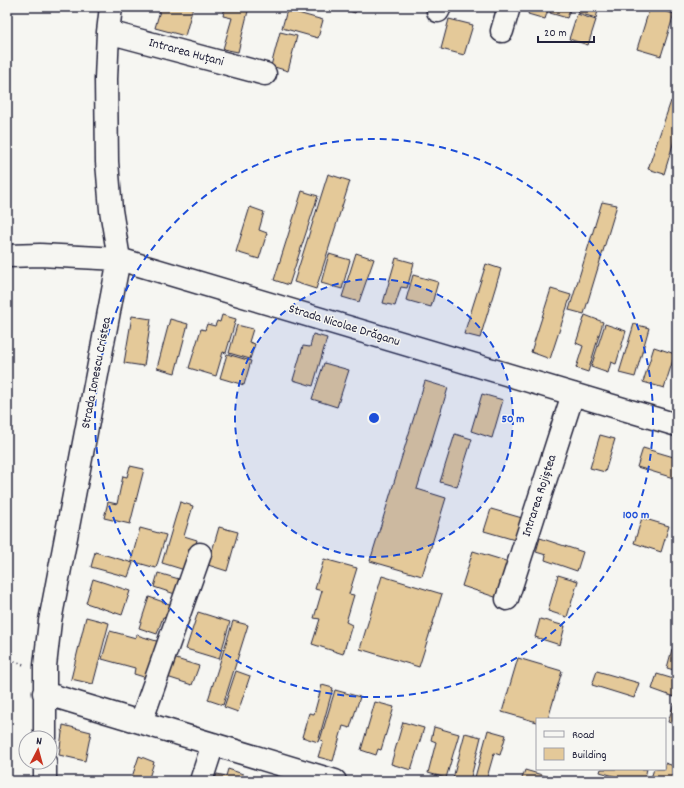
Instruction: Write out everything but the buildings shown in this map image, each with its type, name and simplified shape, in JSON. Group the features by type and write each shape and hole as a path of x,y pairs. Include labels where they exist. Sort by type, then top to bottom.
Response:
{"street":[{"name":"Strada Ionescu Cristea","path":"45,730 44,693 46,646 119,259 111,210 108,162 106,79 108,32 111,7"},
{"path":"502,31 509,7"},
{"name":"Intrarea Huțani","path":"108,32 265,74"},
{"name":"Strada Nicolae Drăganu","path":"7,256 40,255 119,259 677,425"},
{"name":"Intrarea Rojiștea","path":"507,599 573,394"},
{"path":"142,722 200,554"},
{"path":"44,693 335,781"},
{"path":"201,781 213,744"},
{"path":"45,770 45,781"}]}
